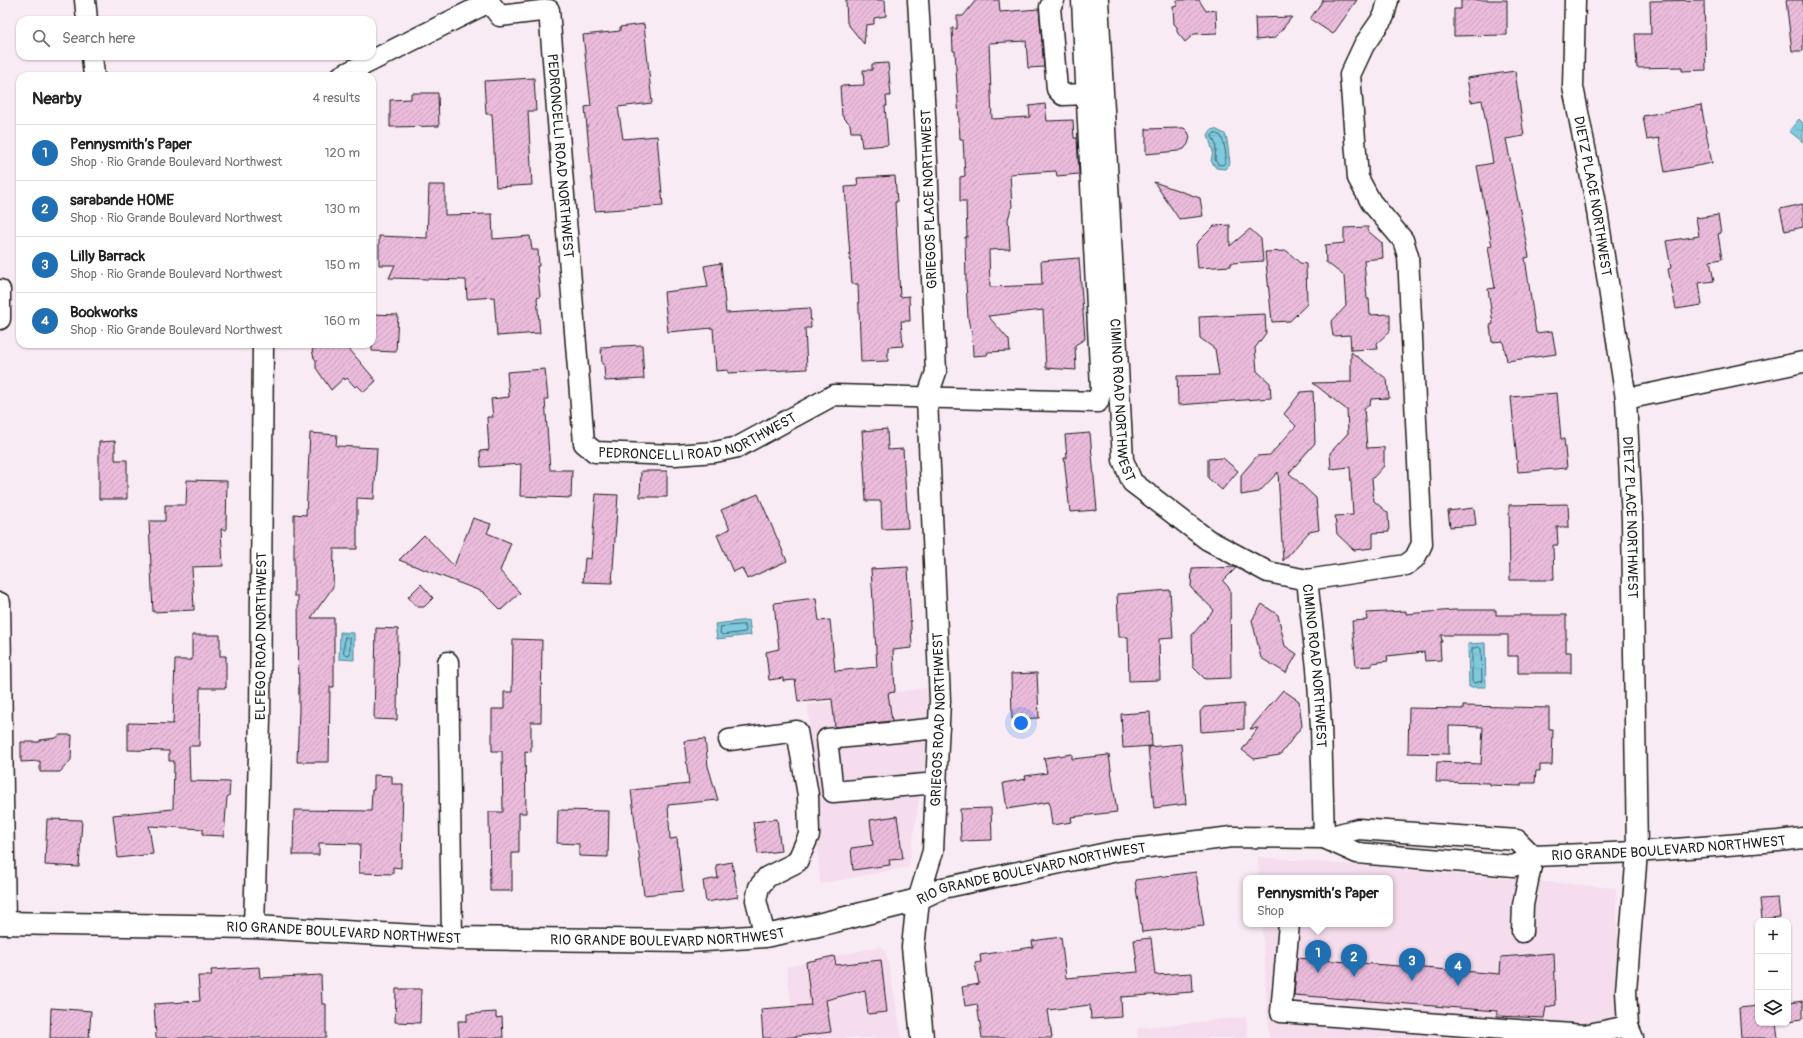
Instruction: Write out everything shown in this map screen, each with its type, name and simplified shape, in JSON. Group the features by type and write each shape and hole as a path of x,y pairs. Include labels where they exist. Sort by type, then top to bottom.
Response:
{"main road":[{"name":"RIO GRANDE BOULEVARD NORTHWEST","path":"3,923 254,928 452,938 690,941 765,936 814,926 918,900"},
{"name":"GRIEGOS ROAD NORTHWEST","path":"918,900 913,947 922,1038"}],"street":[{"path":"85,0 87,16"},
{"name":"GRIEGOS PLACE NORTHWEST","path":"918,0 925,115 936,372 926,398"},
{"path":"1054,0 1050,7 1057,89 1063,95 1086,94 1082,0"},
{"name":"CIMINO ROAD NORTHWEST","path":"1098,0 1123,460 1132,482 1208,540 1268,572 1307,580 1317,668 1324,838"},
{"path":"1307,580 1406,565 1415,558 1422,544 1408,256 1403,240 1371,202 1358,178 1350,75 1364,45 1384,16 1388,0"},
{"name":"DIETZ PLACE NORTHWEST","path":"1575,0 1573,87 1595,198 1626,399 1632,520 1637,852 1626,991 1631,1032"},
{"path":"376,58 489,1"},
{"name":"PEDRONCELLI ROAD NORTHWEST","path":"489,1 500,16 549,10 584,443 595,452 675,455 715,452 738,447 834,395 1098,402 1102,389 1086,94"},
{"path":"92,60 94,72"},
{"path":"349,72 373,60"},
{"path":"0,290 0,319"},
{"name":"ELFEGO ROAD NORTHWEST","path":"254,928 260,719 264,348"},
{"path":"1626,399 1803,362"},
{"name":"GRIEGOS ROAD NORTHWEST","path":"918,900 933,851 940,701 926,398"},
{"path":"0,603 3,923"},
{"path":"448,662 452,938"},
{"path":"833,792 827,739 939,728"},
{"path":"729,740 797,731 808,795 809,835 797,862 767,877 760,887 756,900 765,936"},
{"path":"808,795 937,784"},
{"name":"RIO GRANDE BOULEVARD NORTHWEST","path":"918,900 943,888 1116,852 1232,837 1324,838 1357,853 1514,866 1533,856 1637,852 1803,838"},
{"path":"1522,932 1523,905 1533,856"},
{"path":"1289,927 1281,1012 1584,1035 1631,1032"}],"shaded area":[{"path":"931,687 931,717 909,867 820,884 808,705"},
{"path":"1258,857 1616,888 1622,1038 1269,1038 1262,927 1393,927 1393,875 1259,875"},
{"path":"881,946 887,955 902,1038 796,1038 786,967"},
{"path":"1246,1017 1248,1038 1138,1038 1137,1028"}],"water":[{"path":"1799,119 1803,123 1803,142 1789,131"},
{"path":"1215,129 1225,134 1227,140 1230,164 1225,169 1216,168 1211,161 1213,152 1208,135 1211,130"},
{"path":"749,620 751,635 717,639 715,624"},
{"path":"340,632 354,633 354,660 339,659"},
{"path":"1485,643 1486,687 1469,687 1468,644"}],"building":[{"path":"846,0 885,0 886,16 874,18 874,24 866,25 864,44 847,23"},
{"path":"976,0 999,0 1000,12 1039,9 1044,67 1028,68 1026,41 989,43 992,119 1030,117 1029,106 1045,104 1047,121 1073,120 1074,138 1077,138 1079,174 1057,176 1056,171 1010,174 1012,206 1008,219 1010,249 989,250 990,287 1042,285 1041,261 1079,258 1085,339 1075,345 1076,370 1046,368 1043,310 988,316 1009,340 1010,351 988,352 987,355 973,356 972,330 970,328 968,318 966,283 966,201 960,201 960,177 965,176 963,139 960,139 955,51 953,51 952,28 957,29 957,16 963,16"},
{"path":"1177,0 1199,0 1206,11 1216,10 1217,33 1194,34 1185,42 1177,32 1177,27 1174,24 1173,7 1177,6"},
{"path":"1323,0 1357,0 1333,34 1310,19"},
{"path":"1461,0 1507,0 1507,35 1454,36 1454,9 1461,9"},
{"path":"1704,0 1706,70 1682,71 1682,67 1637,68 1635,34 1651,34 1650,1"},
{"path":"1786,0 1803,0 1803,51 1792,51"},
{"path":"1292,17 1275,38 1256,40 1255,18"},
{"path":"644,24 652,103 618,107 623,139 657,136 663,206 595,211 585,107 591,106 583,35 620,31 620,27"},
{"path":"888,63 891,96 886,96 887,106 885,106 888,145 862,147 860,132 851,132 850,124 842,116 840,86 864,85 863,70 872,70 872,64"},
{"path":"1515,71 1524,136 1506,139 1529,257 1525,258 1536,333 1552,331 1556,354 1507,361 1503,341 1492,342 1490,325 1493,324 1488,289 1495,288 1488,247 1492,246 1477,166 1493,163 1482,100 1471,102 1467,78"},
{"path":"534,78 536,111 528,111 532,185 496,187 492,114 486,114 484,81"},
{"path":"411,93 438,93 439,126 390,127 390,100 411,99"},
{"path":"1701,105 1712,163 1665,172 1659,138 1647,140 1643,116"},
{"path":"1184,128 1190,137 1188,144 1184,149 1178,151 1146,154 1146,129"},
{"path":"895,176 900,297 909,296 910,321 901,321 903,346 888,347 888,361 861,362 858,284 852,284 845,187 858,186 857,178"},
{"path":"1154,182 1200,198 1203,216 1179,219"},
{"path":"429,185 445,185 445,215 492,214 493,239 530,236 532,250 538,250 539,266 537,266 540,297 537,298 540,333 497,336 494,297 467,299 466,280 389,278 395,265 379,265 379,236 427,238"},
{"path":"1803,204 1803,227 1785,231 1780,209"},
{"path":"1718,215 1721,233 1718,234 1722,259 1710,261 1714,281 1699,283 1702,305 1676,309 1668,269 1671,268 1666,241 1699,236 1696,218"},
{"path":"1230,225 1230,246 1250,229 1261,239 1263,261 1231,263 1231,266 1198,268 1196,244 1214,226"},
{"path":"1368,227 1368,231 1382,243 1383,258 1364,260 1367,299 1369,299 1370,315 1390,314 1390,331 1377,343 1378,349 1351,350 1350,335 1333,336 1331,322 1346,306 1344,276 1326,262 1325,245 1344,243 1344,228"},
{"path":"1287,251 1300,263 1306,264 1307,304 1290,321 1272,322 1265,252"},
{"path":"721,263 726,313 810,308 811,328 805,328 807,369 728,373 728,370 716,371 713,328 668,332 664,292 708,287 704,266"},
{"path":"376,314 398,315 396,352 372,351 372,348 376,348"},
{"path":"1265,314 1266,333 1255,348 1257,371 1270,383 1271,398 1178,405 1177,376 1219,375 1215,349 1200,338 1199,317"},
{"path":"642,345 644,379 605,381 601,347"},
{"path":"315,348 348,348 376,381 364,392 357,385 355,387 347,378 345,380 344,378 331,390 316,368 316,360 312,350"},
{"path":"1351,352 1387,379 1389,398 1371,399 1370,405 1364,408 1367,448 1384,447 1384,466 1372,479 1374,501 1388,513 1389,532 1373,533 1373,548 1354,550 1337,534 1335,516 1353,515 1350,467 1331,469 1330,453 1348,433 1347,410 1313,383 1351,382"},
{"path":"545,369 548,399 545,399 550,470 572,470 571,498 520,496 521,464 481,467 480,451 489,450 487,417 493,417 491,399 509,397 507,372"},
{"path":"1313,391 1315,443 1289,473 1316,498 1319,530 1309,532 1283,561 1278,472 1259,492 1241,495 1241,475 1257,456 1270,455 1296,426 1284,414 1301,392"},
{"path":"1557,393 1561,439 1564,439 1567,468 1518,472 1511,397"},
{"path":"887,429 888,450 903,449 908,528 882,529 881,501 866,501 862,431"},
{"path":"310,433 337,435 336,446 377,448 374,499 357,498 357,549 334,549 333,587 311,618 334,618 334,687 330,687 329,762 297,762 299,710 298,596 294,596 294,514 306,515"},
{"path":"1090,433 1097,510 1070,512 1064,458 1067,458 1065,435"},
{"path":"115,441 115,460 127,460 127,499 99,499 99,442"},
{"path":"1223,458 1238,471 1222,490 1208,478 1208,459"},
{"path":"641,471 667,471 667,497 640,497"},
{"path":"187,480 227,481 226,530 221,529 223,566 192,567 194,610 153,612 149,521 165,521 165,505 186,505"},
{"path":"596,494 618,495 612,583 583,582 585,558 591,559"},
{"path":"758,494 787,561 747,579 742,568 733,572 717,535 730,529 721,510"},
{"path":"1568,504 1569,527 1557,527 1558,545 1553,545 1554,580 1510,580 1509,505"},
{"path":"1474,508 1476,525 1450,527 1448,511"},
{"path":"473,518 491,524 487,533 511,543 500,571 520,593 501,610 483,592 399,560 424,535 454,566"},
{"path":"908,567 912,648 893,650 895,692 888,693 892,721 835,727 832,699 798,702 795,680 783,681 783,678 769,680 766,652 779,649 774,603 816,598 819,621 830,620 835,671 877,667 871,569"},
{"path":"1236,568 1223,581 1230,589 1231,678 1205,679 1193,667 1192,635 1214,610 1191,588 1192,569"},
{"path":"421,584 433,598 424,607 417,607 408,597"},
{"path":"1170,590 1173,638 1159,639 1160,680 1129,681 1128,637 1119,637 1117,594"},
{"path":"1262,604 1278,615 1285,646 1297,654 1286,673 1261,658 1252,620"},
{"path":"1454,610 1496,610 1496,615 1566,615 1566,652 1571,652 1571,673 1518,673 1518,656 1508,656 1508,635 1441,635 1441,660 1425,661 1424,652 1387,656 1388,661 1372,663 1372,666 1356,667 1352,621 1367,620 1366,613 1406,611 1406,614"},
{"path":"376,628 398,629 397,720 374,719"},
{"path":"192,635 220,635 220,656 226,656 226,688 200,688 199,746 189,746 190,781 230,782 229,796 227,797 224,836 203,835 203,829 149,826 153,854 118,858 113,815 173,809 174,761 169,761 169,751 128,750 128,723 173,724 175,660 192,660"},
{"path":"513,639 542,640 541,722 531,722 531,752 525,751 526,813 519,813 519,853 512,853 512,891 490,891 489,812 503,812 502,751 492,751 492,709 504,709 504,692 512,692"},
{"path":"1037,673 1039,718 1012,719 1011,674"},
{"path":"1283,690 1299,701 1302,726 1280,755 1254,759 1242,750 1258,728 1250,729"},
{"path":"1244,704 1244,729 1201,732 1200,712 1204,707"},
{"path":"1463,706 1549,708 1549,729 1553,729 1552,765 1540,765 1540,771 1536,771 1535,783 1521,783 1521,786 1490,785 1490,783 1436,782 1437,762 1481,764 1483,727 1449,726 1449,754 1408,753 1409,708 1463,709"},
{"path":"1150,712 1152,746 1123,748 1121,714"},
{"path":"60,735 72,735 71,760 60,772 40,772 40,761 21,762 21,742 40,742 40,740 56,738"},
{"path":"705,739 708,766 718,800 668,805 670,839 677,838 683,891 644,895 631,790 689,784 684,741"},
{"path":"1181,744 1186,804 1154,808 1148,747"},
{"path":"1072,754 1072,759 1109,755 1117,812 1071,817 1072,822 1052,825 1049,802 1007,809 1003,783 1026,779 1025,776 1047,773 1044,758"},
{"path":"374,775 392,776 392,784 403,784 401,868 393,867 393,874 359,873 360,844 319,843 319,855 293,855 294,810 371,811 372,790 374,790"},
{"path":"991,808 992,840 961,841 960,809"},
{"path":"558,810 609,811 608,857 579,856 579,844 557,843"},
{"path":"897,816 903,859 889,860 890,865 853,870 851,848 873,845 870,820"},
{"path":"47,819 82,820 79,867 45,865"},
{"path":"777,819 781,851 758,854 753,822"},
{"path":"732,862 738,897 706,902 703,881 718,878 716,865"},
{"path":"1196,872 1204,926 1142,932 1135,880"},
{"path":"1778,898 1780,917 1762,918 1760,899"},
{"path":"1061,937 1066,978 1138,972 1134,940 1151,938 1155,975 1192,973 1193,992 1121,997 1122,1017 1091,1019 1090,1005 1048,1010 1052,1038 982,1038 977,1004 965,1006 962,987 979,984 975,963 981,962 980,955 1033,947 1032,941"},
{"path":"1554,953 1556,1005 1546,1007 1544,1018 1497,1016 1497,1011 1294,995 1297,958 1500,974 1501,957"},
{"path":"834,956 836,965 881,960 887,1012 868,1014 865,990 826,1000 831,1032 783,1038 763,1038 761,1009 811,1005 806,962"},
{"path":"259,967 260,978 321,975 322,1004 326,1004 326,1038 156,1038 154,1004 200,1001 198,976 212,976 211,970"},
{"path":"396,989 421,989 420,1023 395,1022"},
{"path":"1803,1001 1803,1019 1791,1021 1791,1003"},
{"path":"1755,1006 1755,1026 1776,1026 1778,1038 1741,1038 1739,1008"},
{"path":"51,1008 91,1011 89,1038 50,1038"},
{"path":"496,1012 496,1018 502,1017 503,1038 459,1038 458,1021 467,1021 467,1014"}],"place":[{"name":"Pennysmith’s Paper","path":"1318,973"},
{"name":"sarabande HOME","path":"1354,977"},
{"name":"Lilly Barrack","path":"1412,981"},
{"name":"Bookworks","path":"1458,986"}]}
